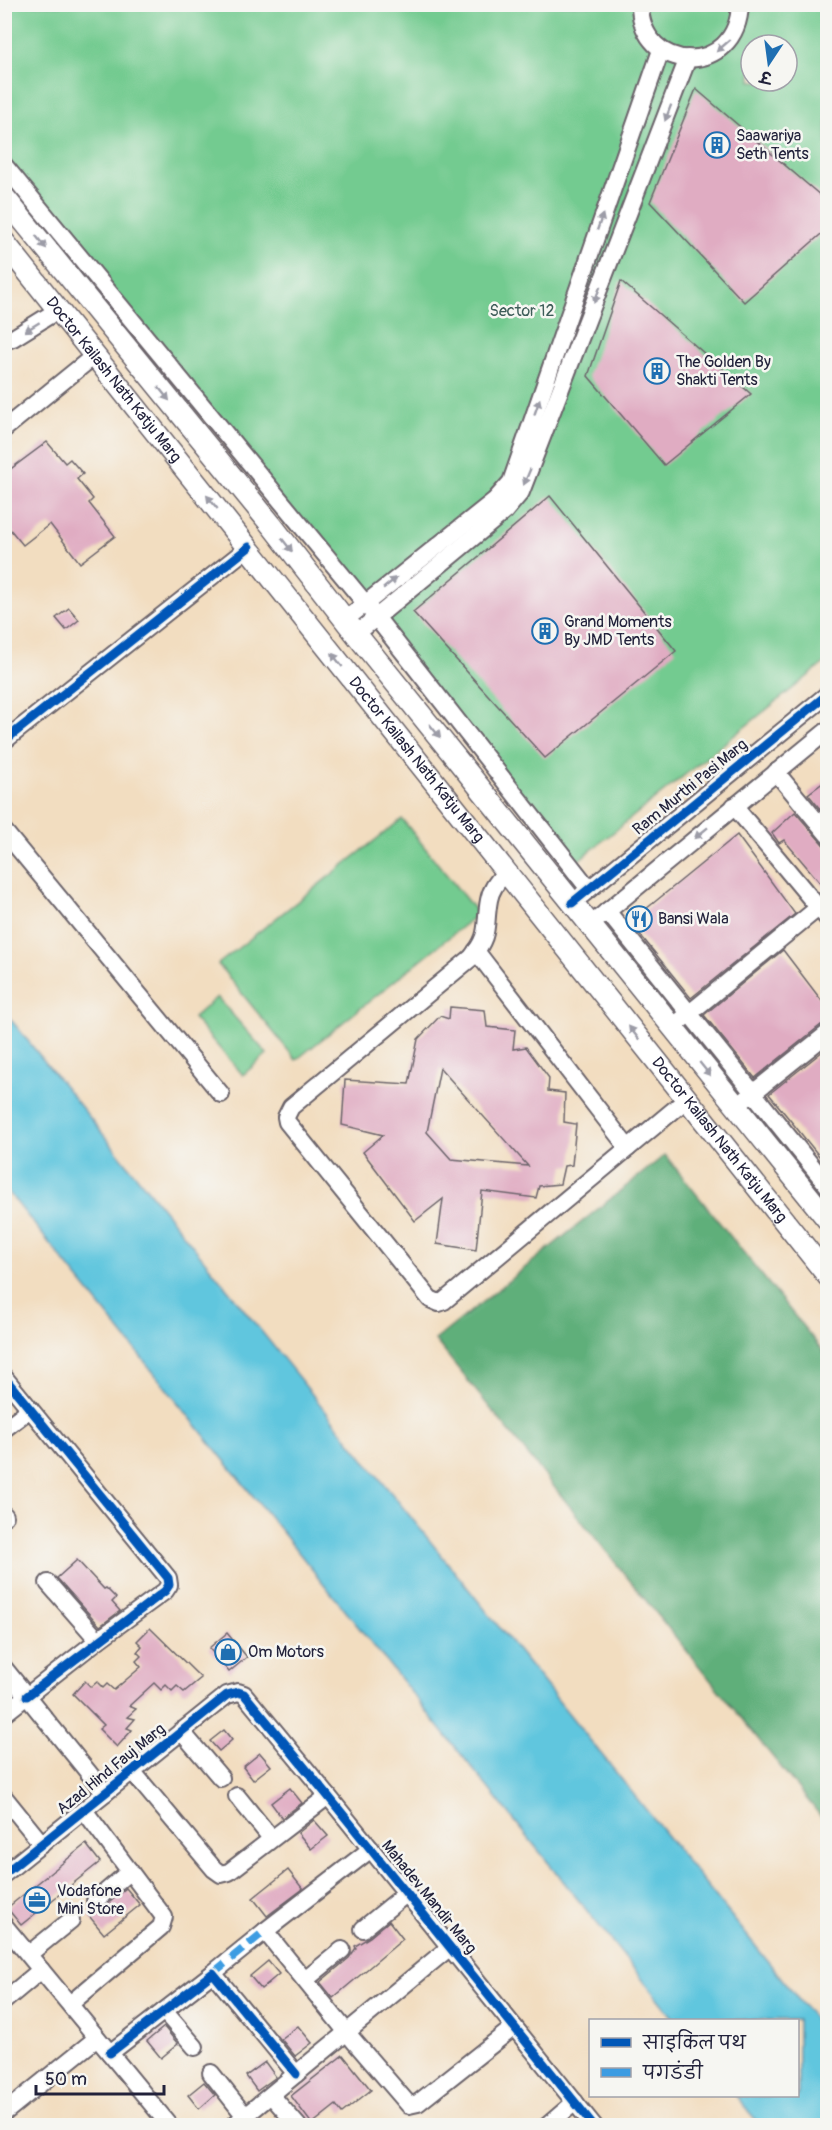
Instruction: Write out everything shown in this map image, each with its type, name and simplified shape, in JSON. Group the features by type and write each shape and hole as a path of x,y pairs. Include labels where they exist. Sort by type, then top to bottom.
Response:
{"main road":[{"name":"Doctor Kailash Nath Katju Marg","path":"4,197 273,527 350,627 590,925 680,1021 744,1100 806,1193 828,1220"},
{"name":"Doctor Kailash Nath Katju Marg","path":"8,255 58,310 828,1276"},
{"path":"373,706 398,685"}],"street":[{"path":"637,6 648,37 661,50 680,58 699,58 717,51 731,38 739,20 740,4"},
{"path":"350,627 365,603 495,500 510,482 661,50"},
{"path":"350,627 376,618 505,511 521,492 688,58"},
{"path":"4,165 365,603 589,889"},
{"path":"4,341 13,338 58,310"},
{"path":"4,429 94,356"},
{"path":"4,741 249,548"},
{"name":"Ram Murthi Pasi Marg","path":"572,903 828,694"},
{"path":"590,925 828,730"},
{"path":"776,772 825,825"},
{"path":"607,911 680,1021 823,914 734,806"},
{"path":"4,831 221,1095"},
{"path":"506,871 493,887 489,900 488,926 481,945 476,951 291,1107 287,1112 287,1122 430,1299 435,1302 444,1301 687,1099"},
{"path":"476,951 628,1148"},
{"path":"806,1193 826,1180 744,1100 828,1033"},
{"path":"4,1377 168,1578 169,1585 165,1591 4,1714"},
{"path":"4,1430 30,1409"},
{"path":"48,1583 98,1640"},
{"path":"4,1668 105,1793"},
{"name":"Azad Hind Fauj Marg","path":"4,1874 227,1695 238,1692"},
{"name":"Mahadev Mandir Marg","path":"238,1692 249,1697 594,2126"},
{"path":"181,1731 221,1778"},
{"path":"132,1771 221,1874 228,1872 328,1796"},
{"path":"237,1796 272,1839"},
{"path":"4,1797 42,1844"},
{"path":"70,2004 164,1923 163,1913 84,1810"},
{"path":"110,2053 371,1849"},
{"path":"95,1901 130,1871"},
{"path":"363,1929 407,1893"},
{"path":"29,1954 71,1920"},
{"path":"4,1925 170,2126"},
{"path":"265,1931 405,2102 414,2105 514,2027"},
{"path":"211,2073 239,2121 450,1947"},
{"path":"305,1980 342,1950"},
{"path":"4,2001 41,1970"},
{"path":"213,1973 296,2074"},
{"path":"164,2011 195,2047"},
{"path":"4,2113 97,2038"},
{"path":"271,2095 298,2126"},
{"path":"547,2126 575,2102"}],"green space":[{"name":"Sector 12","path":"4,5 827,5 827,661 575,863 5,157"},
{"path":"402,819 478,914 296,1060 218,964"},
{"path":"217,997 267,1054 243,1075 193,1018"},
{"path":"665,1155 827,1356 827,1824 435,1340"}],"water":[{"path":"4,1011 827,2035 827,2125 760,2125 737,2097 799,2097 799,2019 674,2019 5,1188"}],"building":[{"name":"Saawariya Seth Tents","path":"696,89 828,202 828,228 744,302 650,202"},
{"name":"The Golden By Shakti Tents","path":"621,281 751,394 664,465 588,376"},
{"path":"47,442 65,463 70,459 83,474 77,479 93,499 89,503 115,536 80,563 50,524 23,545 4,522 4,474"},
{"name":"Grand Moments By JMD Tents","path":"550,496 676,651 545,758 413,612"},
{"path":"69,608 79,620 66,630 56,618"},
{"path":"828,779 828,813 825,815 808,794"},
{"path":"795,812 828,850 828,892 784,840 779,843 772,833"},
{"path":"737,835 795,914 691,998 630,922"},
{"path":"783,950 828,1009 828,1023 821,1025 755,1078 704,1015"},
{"path":"450,1007 485,1010 487,1027 515,1030 513,1049 526,1047 549,1078 548,1091 565,1093 564,1122 576,1124 572,1165 564,1166 560,1184 539,1186 536,1198 482,1191 476,1250 437,1244 443,1199 415,1221 363,1152 383,1135 342,1125 345,1080 409,1084 418,1039 440,1016 449,1019","holes":["440,1068 528,1166 451,1159 427,1132"]},
{"path":"828,1047 828,1167 769,1094"},
{"path":"77,1560 104,1589 106,1588 116,1598 112,1602 120,1611 100,1626 57,1578"},
{"path":"150,1628 201,1678 184,1692 177,1686 172,1691 166,1685 161,1690 154,1683 129,1706 136,1709 127,1717 135,1719 127,1728 132,1730 117,1747 99,1729 104,1725 73,1694 85,1681 91,1687 97,1682 103,1688 107,1684 114,1690 141,1667 136,1661 141,1656 137,1652 142,1646 137,1641"},
{"path":"227,1633 247,1657 229,1672 209,1648"},
{"path":"224,1730 232,1740 219,1751 210,1741"},
{"path":"260,1753 271,1766 253,1780 243,1767"},
{"path":"290,1788 302,1803 282,1818 271,1803"},
{"path":"314,1820 328,1836 311,1849 298,1833"},
{"path":"86,1844 100,1862 21,1925 7,1908"},
{"path":"288,1870 303,1889 267,1916 253,1898"},
{"path":"126,1888 140,1905 104,1934 89,1916 102,1909"},
{"path":"389,1921 403,1939 333,1998 320,1982 349,1958 355,1946"},
{"path":"268,1961 279,1974 261,1989 250,1976"},
{"path":"298,2026 312,2043 295,2056 281,2039"},
{"path":"164,2027 178,2044 161,2058 147,2041"},
{"path":"343,2055 371,2090 342,2113 336,2105 312,2124 291,2096"},
{"path":"265,2062 276,2077 257,2091 246,2076"},
{"path":"204,2082 215,2095 199,2109 188,2095"}],"marked path":[{"path":"213,1973 265,1931"}],"cycle path":[{"path":"4,741 249,547"},
{"path":"572,903 828,694"},
{"path":"4,1377 168,1578 169,1585 165,1591 27,1696"},
{"path":"4,1874 227,1695 238,1692 244,1694 594,2126"},
{"path":"110,2053 213,1973 296,2074"}],"place":[{"name":"Saawariya Seth Tents","path":"717,145"},
{"name":"The Golden By Shakti Tents","path":"657,371"},
{"name":"Grand Moments By JMD Tents","path":"545,631"},
{"name":"Bansi Wala","path":"639,919"},
{"name":"Om Motors","path":"228,1652"},
{"name":"Vodafone Mini Store","path":"37,1900"}]}
